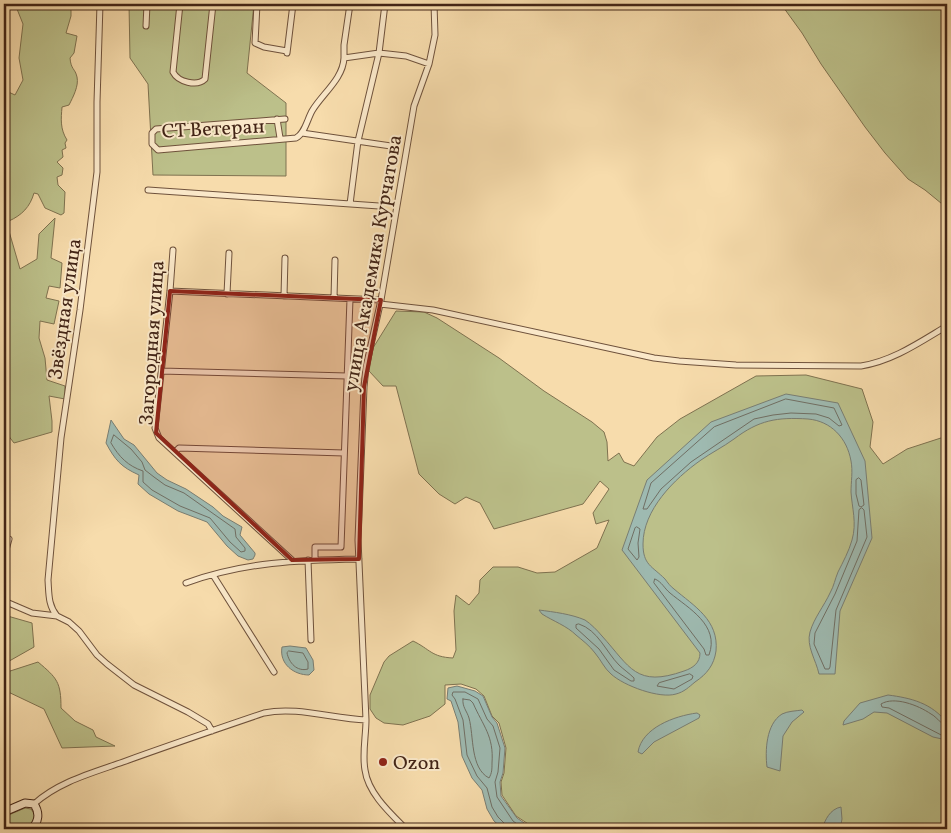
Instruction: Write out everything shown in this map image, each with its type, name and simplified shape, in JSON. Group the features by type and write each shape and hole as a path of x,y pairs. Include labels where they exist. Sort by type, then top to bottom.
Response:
{"street":[{"name":"Звёздная улица","path":"57,616 49,602 48,580 61,438 97,172 96,102 100,4"},
{"path":"146,26 147,4"},
{"path":"180,4 173,72 174,75 184,81 199,83 205,79 213,4"},
{"path":"257,4 255,43 287,52 294,4"},
{"path":"350,4 344,58 340,73 314,108 302,133 391,146"},
{"path":"350,204 358,141 379,52 385,4"},
{"name":"улица Академика Курчатова","path":"406,829 380,800 366,776 364,759 366,720 359,559 360,470 366,367 380,302 414,106 429,64 435,35 434,4"},
{"path":"344,58 379,52 406,56 429,64"},
{"path":"277,119 280,138"},
{"name":"СТ Ветеран","path":"285,119 156,129 152,133 152,144 158,150 296,138 302,133"},
{"path":"148,190 379,206"},
{"name":"Загородная улица","path":"173,250 155,428 159,438 292,560"},
{"path":"227,294 229,253"},
{"path":"284,296 285,258"},
{"path":"334,260 334,298"},
{"path":"170,291 350,298 380,302 433,310 654,358 707,364 842,366 873,364 900,353 947,326"},
{"path":"315,560 315,547 341,547 350,298"},
{"path":"161,371 347,376"},
{"path":"175,452 179,448 344,453"},
{"path":"4,557 9,539"},
{"path":"186,583 251,566 292,560 359,559"},
{"path":"308,560 311,640"},
{"path":"212,575 274,672"},
{"path":"4,601 32,613 57,616 70,622 97,655 134,685 194,715 208,724 212,731"},
{"path":"4,812 25,803 34,804 44,795 66,783 273,711 366,720"},
{"path":"31,829 38,818 38,810 34,804"}],"highlighted area":[{"path":"170,291 381,300 364,387 359,559 292,560 156,433"}],"green space":[{"path":"15,4 71,4 71,16 66,33 77,36 74,53 70,58 71,65 76,74 77,84 69,105 62,107 62,128 67,140 65,143 66,148 62,150 63,157 57,162 63,168 62,175 57,177 58,185 65,192 64,213 61,215 45,208 38,194 34,193 25,210 9,221 4,193 4,90 15,95 23,80 19,58 23,24"},
{"path":"129,4 254,4 247,73 286,103 286,176 153,175 148,84 130,58"},
{"path":"781,4 947,4 947,208 908,179 885,153 821,64"},
{"path":"4,214 20,269 37,259 39,234 55,218 51,258 62,263 60,288 49,286 46,298 59,301 54,324 40,321 39,338 45,358 47,380 65,386 65,399 49,396 52,432 14,443 4,430"},
{"path":"396,311 424,312 437,318 592,422 604,432 607,442 608,461 619,453 624,462 634,466 657,437 680,419 756,376 806,375 862,389 873,422 870,447 883,464 907,449 947,436 947,829 582,829 577,825 565,829 536,829 516,816 502,795 501,782 504,773 506,748 499,723 492,716 484,696 476,689 461,684 445,685 445,704 430,716 403,725 384,723 376,718 370,709 370,695 384,662 389,656 413,641 435,654 453,658 456,650 454,611 456,595 469,605 479,593 480,580 493,567 518,567 537,573 555,572 597,548 609,520 596,524 593,513 609,489 600,481 583,504 494,529 480,503 466,497 455,504 439,494 419,474 396,386 383,386 369,371 373,348"},
{"path":"4,615 32,623 34,647 4,664"},
{"path":"38,662 57,681 61,708 75,721 93,730 96,737 115,746 62,748 44,709 4,690 4,673"},
{"path":"25,808 31,809 36,816 31,827 26,829 4,829 4,817"}],"water":[{"path":"786,394 838,403 865,461 872,538 840,611 835,674 819,674 810,648 809,637 814,622 831,590 852,540 854,522 851,492 851,461 842,438 831,427 816,420 778,419 760,424 743,433 705,457 681,476 654,507 644,531 643,551 649,564 671,587 704,615 714,631 716,651 712,665 703,676 684,691 669,695 642,690 617,679 583,641 568,629 542,614 539,610 585,620 592,625 628,665 644,676 668,676 693,667 699,660 700,653 622,550 647,480 711,422"},
{"path":"111,420 124,439 134,445 157,473 186,489 223,516 242,527 240,535 255,553 253,559 248,560 238,556 207,522 178,511 149,494 138,484 139,475 119,462 106,443"},
{"path":"282,647 306,648 313,660 314,670 309,675 293,671 285,663"},
{"path":"457,686 475,691 483,696 492,717 497,723 505,748 503,773 500,782 501,796 517,818 533,829 503,829 494,821 487,809 482,790 472,778 462,756 458,722 451,701 447,699 448,688"},
{"path":"888,695 913,700 935,711 947,723 947,744 942,739 933,737 887,713 874,712 863,719 843,725 844,721 860,703"},
{"path":"802,710 804,712 792,722 783,736 780,771 767,767 768,738 773,724 782,714"},
{"path":"697,713 700,715 699,718 654,742 642,754 638,752 646,736 652,730 669,720"},
{"path":"841,807 842,819 840,829 822,829 831,812"}],"place":[{"name":"Ozon","path":"383,762"}]}
